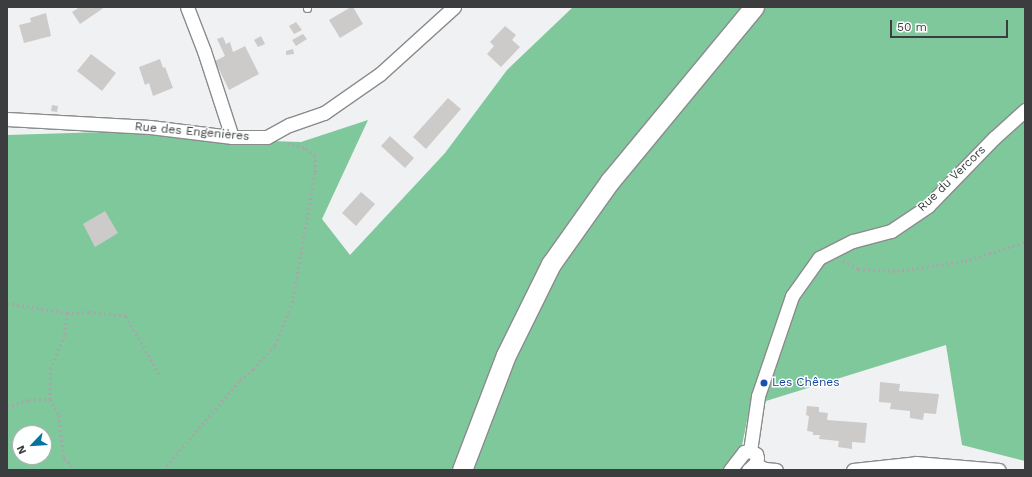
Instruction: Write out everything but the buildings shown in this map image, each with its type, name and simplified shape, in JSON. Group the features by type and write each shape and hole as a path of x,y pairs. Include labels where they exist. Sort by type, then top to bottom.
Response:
{"main road":[{"path":"462,470 506,355 551,264 610,181 754,7"}],"street":[{"path":"187,7 204,51 232,137"},
{"name":"Rue des Engenières","path":"7,119 150,127 232,137 267,138 289,125 324,113 380,74 454,7"},
{"name":"Rue du Vercors","path":"745,454 758,396 792,296 819,258 853,242 891,231 928,206 994,138 1025,110"},
{"path":"730,470 745,454 756,454 757,458 752,466 776,470"},
{"path":"853,470 916,463 999,470"}],"path":[{"path":"163,470 240,380 253,369 275,345 292,303 315,172 315,156 304,148 267,138"},
{"path":"829,253 858,269 897,271 965,261 1025,242"},
{"path":"7,303 67,313 89,312 126,316 161,377"},
{"path":"67,313 65,335 51,368 50,399 59,415 64,458 76,470"},
{"path":"7,407 29,400 50,399"}],"green space":[{"path":"573,7 1025,7 1025,461 962,445 946,345 750,406 737,470 7,470 7,135 168,130 242,140 301,142 368,120 322,219 350,255 445,153 507,70"}],"place":[{"name":"Les Chênes","path":"764,383"}]}
